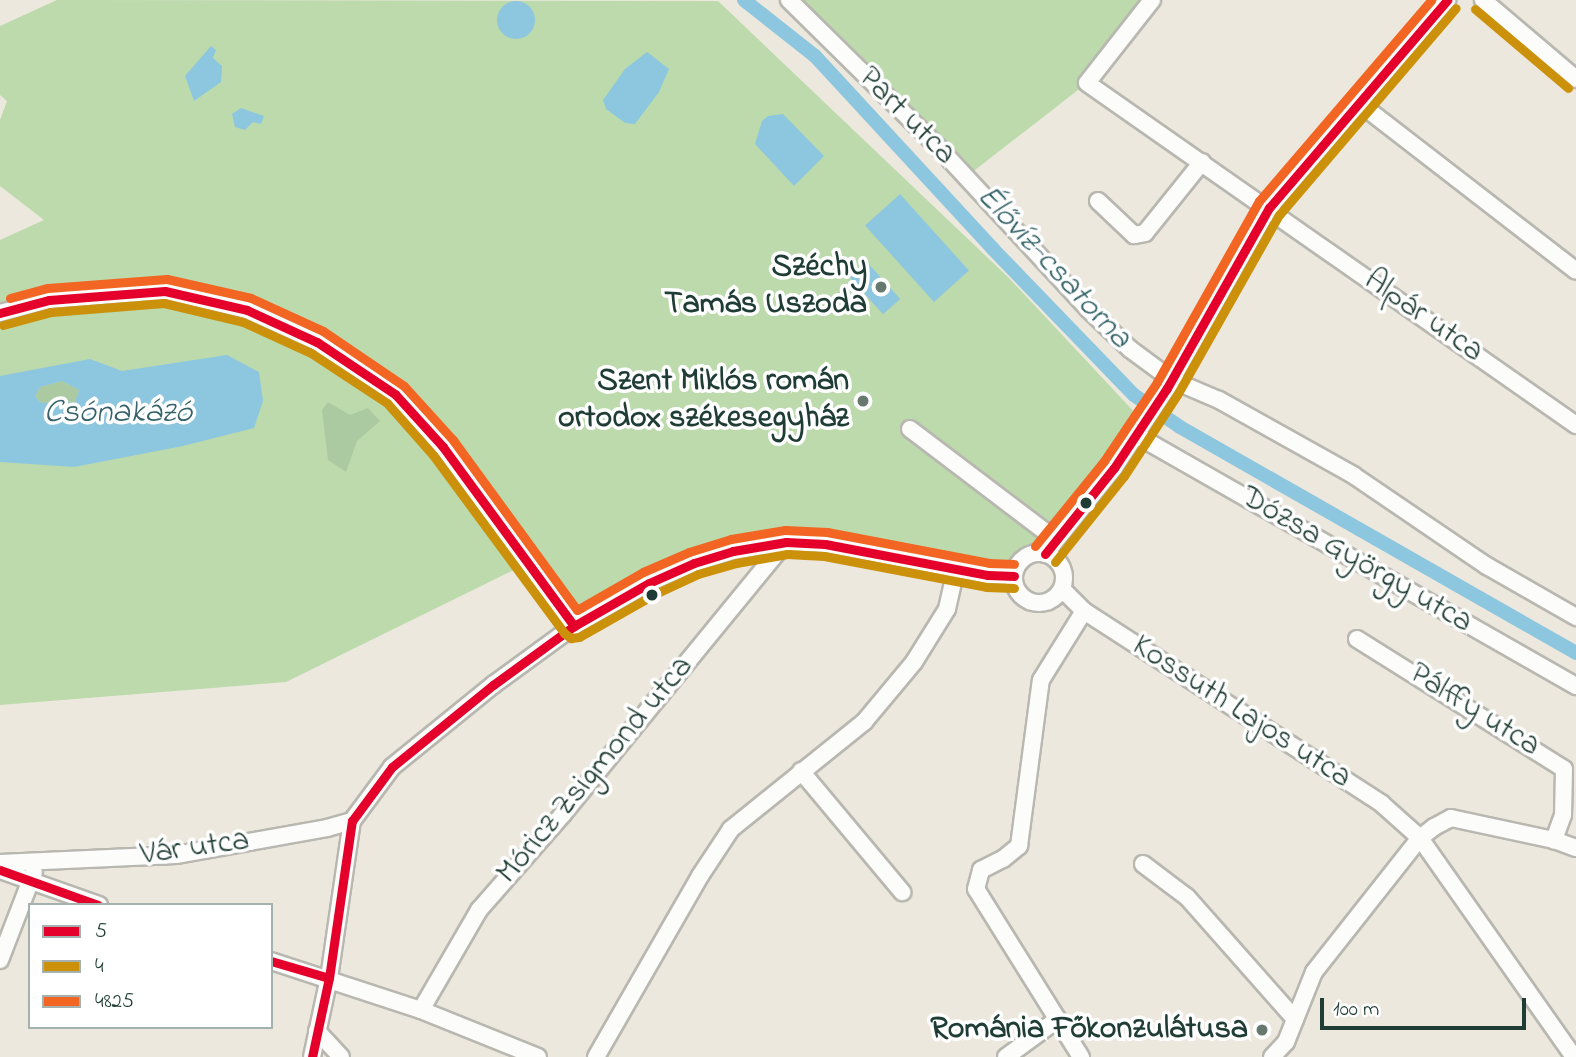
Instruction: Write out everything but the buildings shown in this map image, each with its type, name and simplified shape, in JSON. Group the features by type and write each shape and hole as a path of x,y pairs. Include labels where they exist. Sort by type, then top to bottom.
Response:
{"street":[{"name":"Part utca","path":"789,0 974,183 1088,309 1169,384"},
{"name":"Alpár utca","path":"1152,0 1087,83 1576,425"},
{"path":"1045,554 1114,468 1169,384 1269,208 1447,0"},
{"path":"1483,0 1576,79"},
{"path":"1359,103 1576,271"},
{"path":"1098,201 1135,235 1145,233 1202,162"},
{"path":"0,313 50,300 165,291 247,310 317,342 395,394 443,447 573,626"},
{"name":"Dózsa György utca","path":"1169,384 1219,400 1353,475 1487,566 1576,617"},
{"path":"910,429 1056,540"},
{"name":"Dózsa György utca","path":"1137,433 1576,686"},
{"path":"312,1057 329,978 352,821 392,767 493,685 573,626 649,583 694,563 733,551 786,542 825,544 956,569 1014,576"},
{"name":"Móricz Zsigmond utca","path":"421,1010 479,910 563,814 786,542"},
{"path":"1037,553 1045,554 1059,564 1063,572 1062,589 1049,601 1032,602 1018,592 1014,576 1021,561 1037,553"},
{"path":"596,1057 700,876 731,829 864,722 914,663 947,609 956,569"},
{"name":"Kossuth Lajos utca","path":"1062,589 1084,611 1382,804 1420,838 1574,1057"},
{"path":"1081,1057 976,890 981,870 1003,859 1019,846 1041,680 1084,611"},
{"name":"Pálffy utca","path":"1357,639 1564,769 1563,815 1554,840"},
{"path":"800,771 902,892"},
{"path":"1272,1057 1286,1042 1314,972 1420,838 1451,818 1554,840 1576,848"},
{"name":"Vár utca","path":"0,863 176,855 327,828 352,821"},
{"path":"0,960 32,882 36,863"},
{"path":"1143,864 1187,897 1296,1018"},
{"path":"0,870 93,903"},
{"path":"273,962 421,1010 538,1057"},
{"path":"1006,1057 1058,1019"},
{"path":"317,1031 341,1057"}],"green space":[{"path":"57,0 718,1 1009,278 1138,416 1114,468 1045,554 1037,553 1021,560 1014,576 825,544 733,551 574,626 526,564 286,682 0,705 0,240 44,220 0,186 0,120 7,101 0,95 0,26"},
{"path":"789,0 1152,0 1087,83 966,177"},
{"path":"62,381 79,390 75,402 41,403 35,396 40,387"},
{"path":"328,402 350,415 368,408 380,421 357,441 346,472 328,460 322,410"}],"water":[{"path":"516,1 529,7 535,20 529,33 516,39 503,33 497,20 503,7"},
{"path":"211,46 216,50 213,58 222,66 221,82 194,101 185,76"},
{"path":"647,52 669,69 659,92 635,124 625,123 606,109 603,100 625,69"},
{"path":"241,108 264,116 261,124 253,122 245,130 235,127 232,114"},
{"path":"783,114 824,156 794,186 755,144 762,121 768,116"},
{"path":"900,194 969,271 934,302 865,225"},
{"path":"866,261 900,299 883,314 849,276"},
{"name":"Csónakázó","path":"227,355 259,372 263,401 254,428 183,446 74,467 0,462 0,376 90,359 122,371","holes":["62,381 79,390 75,402 41,403 35,396 40,387"]}],"waterway":[{"name":"Élővíz-csatorna","path":"744,0 815,56 993,249 1134,395 1180,427 1576,653"}],"transit line":[{"name":"4825","path":"1035,546 1104,461 1157,382 1259,201 1431,0"},
{"name":"5","path":"1045,554 1114,468 1167,388 1269,208 1447,0"},
{"name":"4","path":"1055,562 1124,476 1177,395 1279,215 1456,8"},
{"name":"4","path":"1475,9 1568,88"},
{"name":"4825","path":"10,298 48,288 167,279 251,298 323,331 404,386 453,440 577,610 643,572 689,552 731,539 785,530 827,532 989,563 1014,564"},
{"name":"5","path":"0,313 49,300 165,291 247,310 317,342 395,394 443,447 574,626"},
{"name":"4","path":"3,325 51,312 164,303 243,322 311,353 387,403 433,455 564,633 571,638 579,637 655,594 698,574 736,563 787,554 824,556 986,587 1014,588"},
{"name":"5","path":"312,1057 329,978 352,821 392,767 493,685 574,626 649,583 694,563 733,551 786,542 825,544 988,575 1014,576"},
{"name":"5","path":"0,870 92,903"},
{"name":"5","path":"273,962 329,978"}],"place":[{"name":"Széchy Tamás Uszoda","path":"881,287"},
{"name":"Szent Miklós román ortodox székesegyház","path":"863,401"},
{"name":"Románia Főkonzulátusa","path":"1262,1030"}]}
